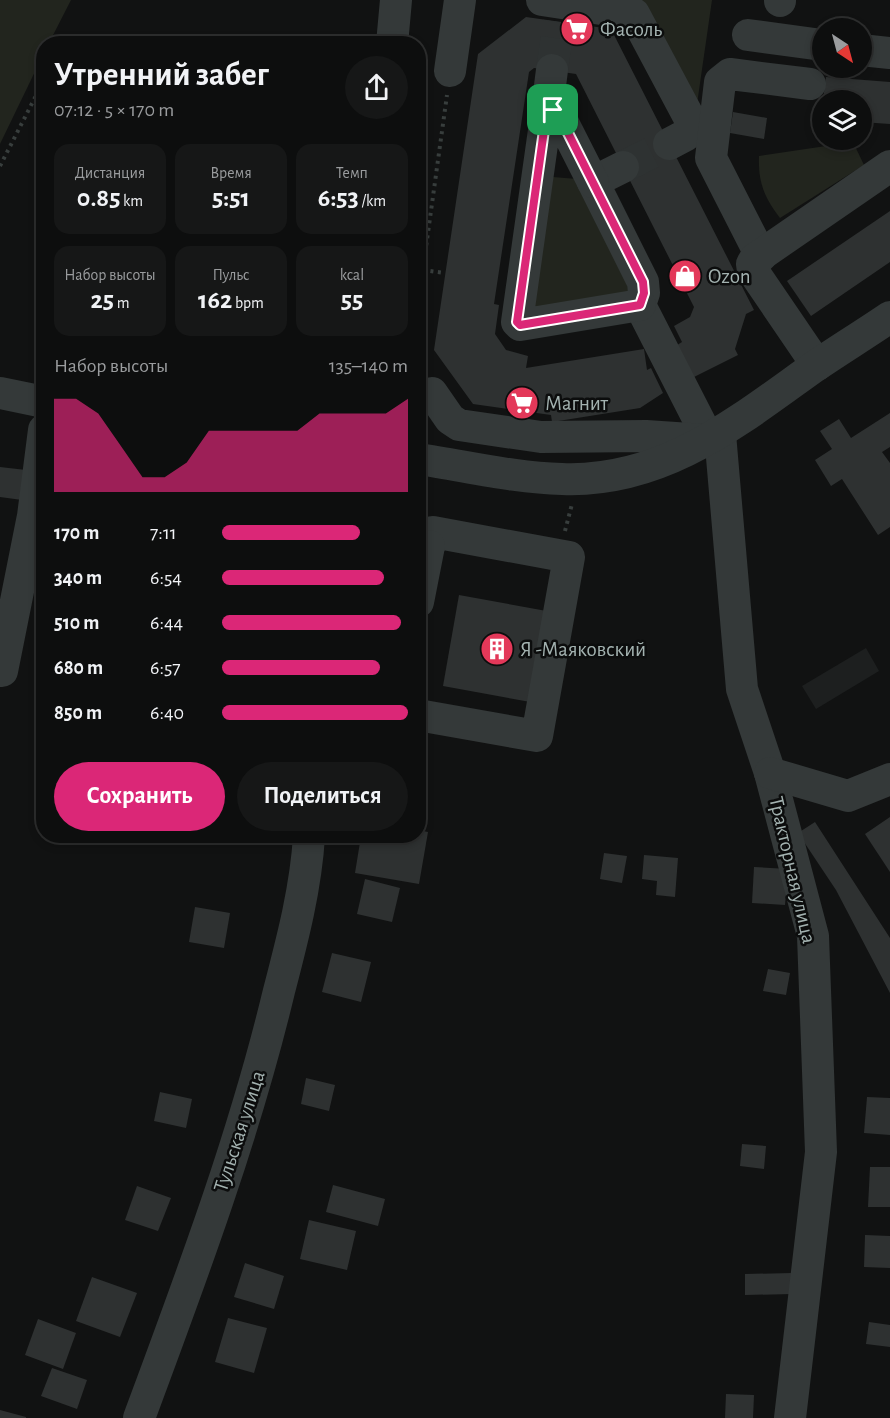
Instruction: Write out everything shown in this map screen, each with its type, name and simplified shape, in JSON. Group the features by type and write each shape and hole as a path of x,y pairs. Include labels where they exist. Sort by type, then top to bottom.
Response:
{"street":[{"path":"393,36 396,0"},
{"path":"450,71 460,0"},
{"path":"554,8 627,11 634,14 691,121 691,129 686,135 669,144"},
{"path":"748,35 812,44"},
{"path":"872,51 890,53"},
{"path":"552,70 517,322 520,325 640,305"},
{"path":"760,256 711,158 720,82 730,74 810,84"},
{"path":"547,109 558,113 643,282 644,293 640,305 715,437"},
{"path":"817,365 753,271 752,264 760,256 890,166"},
{"path":"593,182 623,167"},
{"path":"426,460 563,479 583,478 644,467 715,437 890,317"},
{"path":"0,393 36,400"},
{"path":"432,393 450,419 459,425 542,437 715,437"},
{"name":"Тракторная улица","path":"715,437 742,689 770,772 813,936 821,1152 790,1418"},
{"path":"2,671 36,493"},
{"path":"426,542 433,532 569,557 537,736 426,716"},
{"path":"770,772 848,796 890,779"},
{"name":"Тульская улица","path":"139,1418 190,1281 264,1054 288,954 308,843"}],"path":[{"path":"426,248 450,71"},
{"path":"0,166 36,96"},
{"path":"426,270 445,273"},
{"path":"564,538 568,513"}],"shaded area":[{"path":"0,0 71,0 53,36 36,36 36,69 0,144"},
{"path":"639,0 712,0 696,111"},
{"path":"812,148 812,150 857,150 864,165 780,218 763,189 759,156"},
{"path":"553,177 577,179 629,280 629,292 533,313"},
{"path":"866,648 879,671 816,709 802,686"}],"building":[{"path":"526,17 611,29 754,310 746,314 735,349 738,355 690,379 674,347 682,342 674,326 690,317 694,307 576,74 534,68 529,72 494,304 499,305 495,334 506,350 528,356 526,368 644,349 647,370 651,368 663,393 640,408 552,422 551,415 473,404 434,350 478,54"},
{"path":"826,78 890,82 890,124 872,123 872,90 824,90"},
{"path":"733,112 767,118 764,139 730,133"},
{"path":"890,211 890,262 811,316 787,281"},
{"path":"890,413 890,447 882,452 890,463 890,527 878,535 842,479 831,486 815,460 832,449 820,431 839,419 851,438"},
{"path":"0,467 26,470 22,500 0,497"},
{"name":"Я -Маяковский","path":"459,595 552,612 536,703 443,686"},
{"path":"890,817 890,872 865,834"},
{"path":"815,822 890,938 890,993 836,890 798,833"},
{"path":"426,832 428,832 419,884 355,873 360,843 426,843"},
{"path":"604,853 627,856 622,883 600,879"},
{"path":"644,855 678,858 675,897 656,895 657,881 642,879"},
{"path":"754,867 788,869 785,905 752,903"},
{"path":"365,879 400,888 392,922 357,914"},
{"path":"195,907 230,913 224,948 189,942"},
{"path":"332,953 371,962 361,1002 322,992"},
{"path":"768,969 790,973 786,995 763,991"},
{"path":"306,1078 335,1085 329,1111 301,1104"},
{"path":"160,1092 192,1099 186,1128 154,1121"},
{"path":"867,1097 890,1098 890,1135 864,1133"},
{"path":"742,1144 766,1146 764,1169 740,1166"},
{"path":"870,1167 890,1167 890,1207 868,1207"},
{"path":"333,1185 385,1199 378,1226 326,1212"},
{"path":"137,1186 171,1198 158,1231 125,1220"},
{"path":"309,1220 356,1231 347,1270 300,1259"},
{"path":"865,1235 890,1236 890,1268 864,1267"},
{"path":"245,1263 284,1276 274,1309 234,1297"},
{"path":"792,1273 792,1294 745,1295 745,1274"},
{"path":"92,1277 137,1293 120,1337 76,1321"},
{"path":"228,1318 267,1328 254,1373 215,1362"},
{"path":"38,1319 76,1333 63,1369 25,1355"},
{"path":"869,1322 890,1325 890,1347 866,1344"},
{"path":"52,1368 87,1380 77,1409 41,1396"},
{"path":"726,1394 754,1395 753,1418 725,1418"},
{"path":"0,1410 26,1417 26,1418 0,1418"}],"tunnel":[{"path":"552,70 559,22"},
{"path":"623,167 669,144"}],"place":[{"name":"Фасоль","path":"577,29"},
{"name":"Ozon","path":"685,276"},
{"name":"Магнит","path":"522,403"},
{"name":"Я -Маяковский","path":"497,649"}],"route":[{"path":"547,109 553,110 558,113 645,287 640,305 520,325 517,322 547,109"}]}
